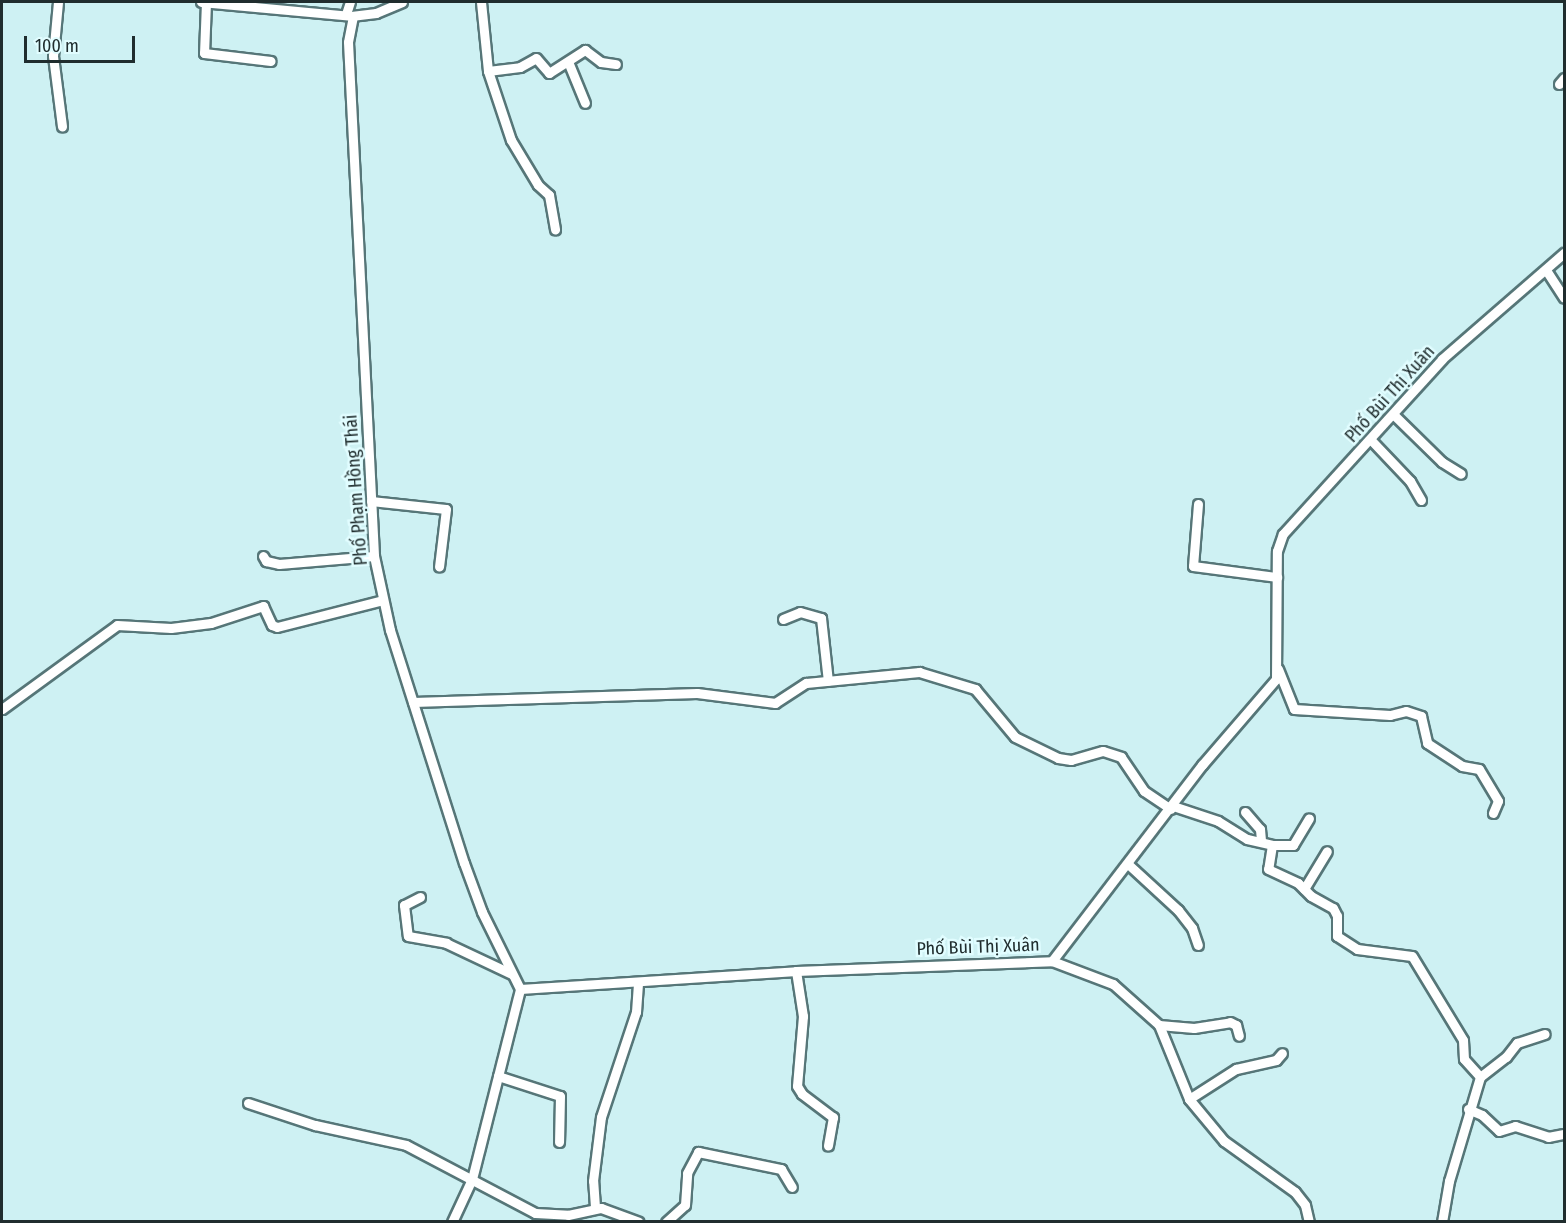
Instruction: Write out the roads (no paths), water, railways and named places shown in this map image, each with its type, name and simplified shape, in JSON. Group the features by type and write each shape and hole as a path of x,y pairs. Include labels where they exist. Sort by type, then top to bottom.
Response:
{"street":[{"path":"58,2 53,56 62,126"},
{"path":"201,2 350,15 376,13 402,2"},
{"path":"206,2 204,53 271,62"},
{"name":"Phố Phạm Hồng Thái","path":"350,2 348,42 374,556 383,600 413,702 467,872 520,989"},
{"path":"481,2 488,71 511,140 534,179 549,195 555,229"},
{"path":"488,71 520,67 536,57 547,73 568,64 585,50 601,62 616,64"},
{"path":"568,64 585,103"},
{"name":"Phố Bùi Thị Xuân","path":"520,989 796,971 1052,961 1128,865 1202,765 1273,684 1278,669 1277,551 1283,534 1443,359 1564,253"},
{"path":"1546,270 1564,298"},
{"path":"1394,415 1442,462 1461,474"},
{"path":"1371,440 1410,481 1421,500"},
{"path":"371,501 446,509 439,567"},
{"path":"1197,504 1193,566 1277,579"},
{"path":"263,556 266,561 279,564 374,556"},
{"path":"2,710 117,625 174,628 211,623 263,606 272,625 277,627 383,600"},
{"path":"783,619 800,612 820,618 828,681"},
{"path":"1278,669 1294,709 1418,714 1427,743 1462,766 1479,769 1498,801 1493,813"},
{"path":"413,702 697,693 775,703 800,684 909,672 960,682 981,695 1022,742 1063,760 1103,751 1112,753 1126,763 1144,791 1172,807 1218,821 1247,840 1261,840 1272,845 1293,845 1309,818"},
{"path":"1245,812 1260,829 1261,840"},
{"path":"1272,845 1268,869 1304,889 1336,912 1336,933 1353,947 1413,956 1463,1040 1464,1059 1480,1077"},
{"path":"1304,889 1328,851"},
{"path":"1128,865 1178,910 1192,928 1198,945"},
{"path":"420,897 404,904 408,936 446,943 512,974"},
{"path":"1052,961 1113,984 1159,1025 1189,1099 1224,1141 1295,1192 1305,1204 1309,1221"},
{"path":"796,971 803,1016 797,1086 802,1095 833,1117 828,1146"},
{"path":"595,1207 592,1181 601,1117 636,1012 638,981"},
{"path":"452,1221 472,1179 520,989"},
{"path":"1159,1025 1194,1028 1230,1022 1236,1025 1239,1036"},
{"path":"1442,1221 1468,1109 1480,1077 1506,1057 1517,1042 1545,1034"},
{"path":"1189,1099 1236,1069 1276,1060 1282,1053"},
{"path":"498,1076 560,1096 559,1142"},
{"path":"248,1103 315,1125 398,1142 544,1215 567,1215 595,1207 639,1221"},
{"path":"1468,1109 1482,1115 1499,1131 1518,1126 1550,1138 1564,1134"},
{"path":"666,1221 685,1205 687,1173 698,1152 781,1169 792,1187"}]}
